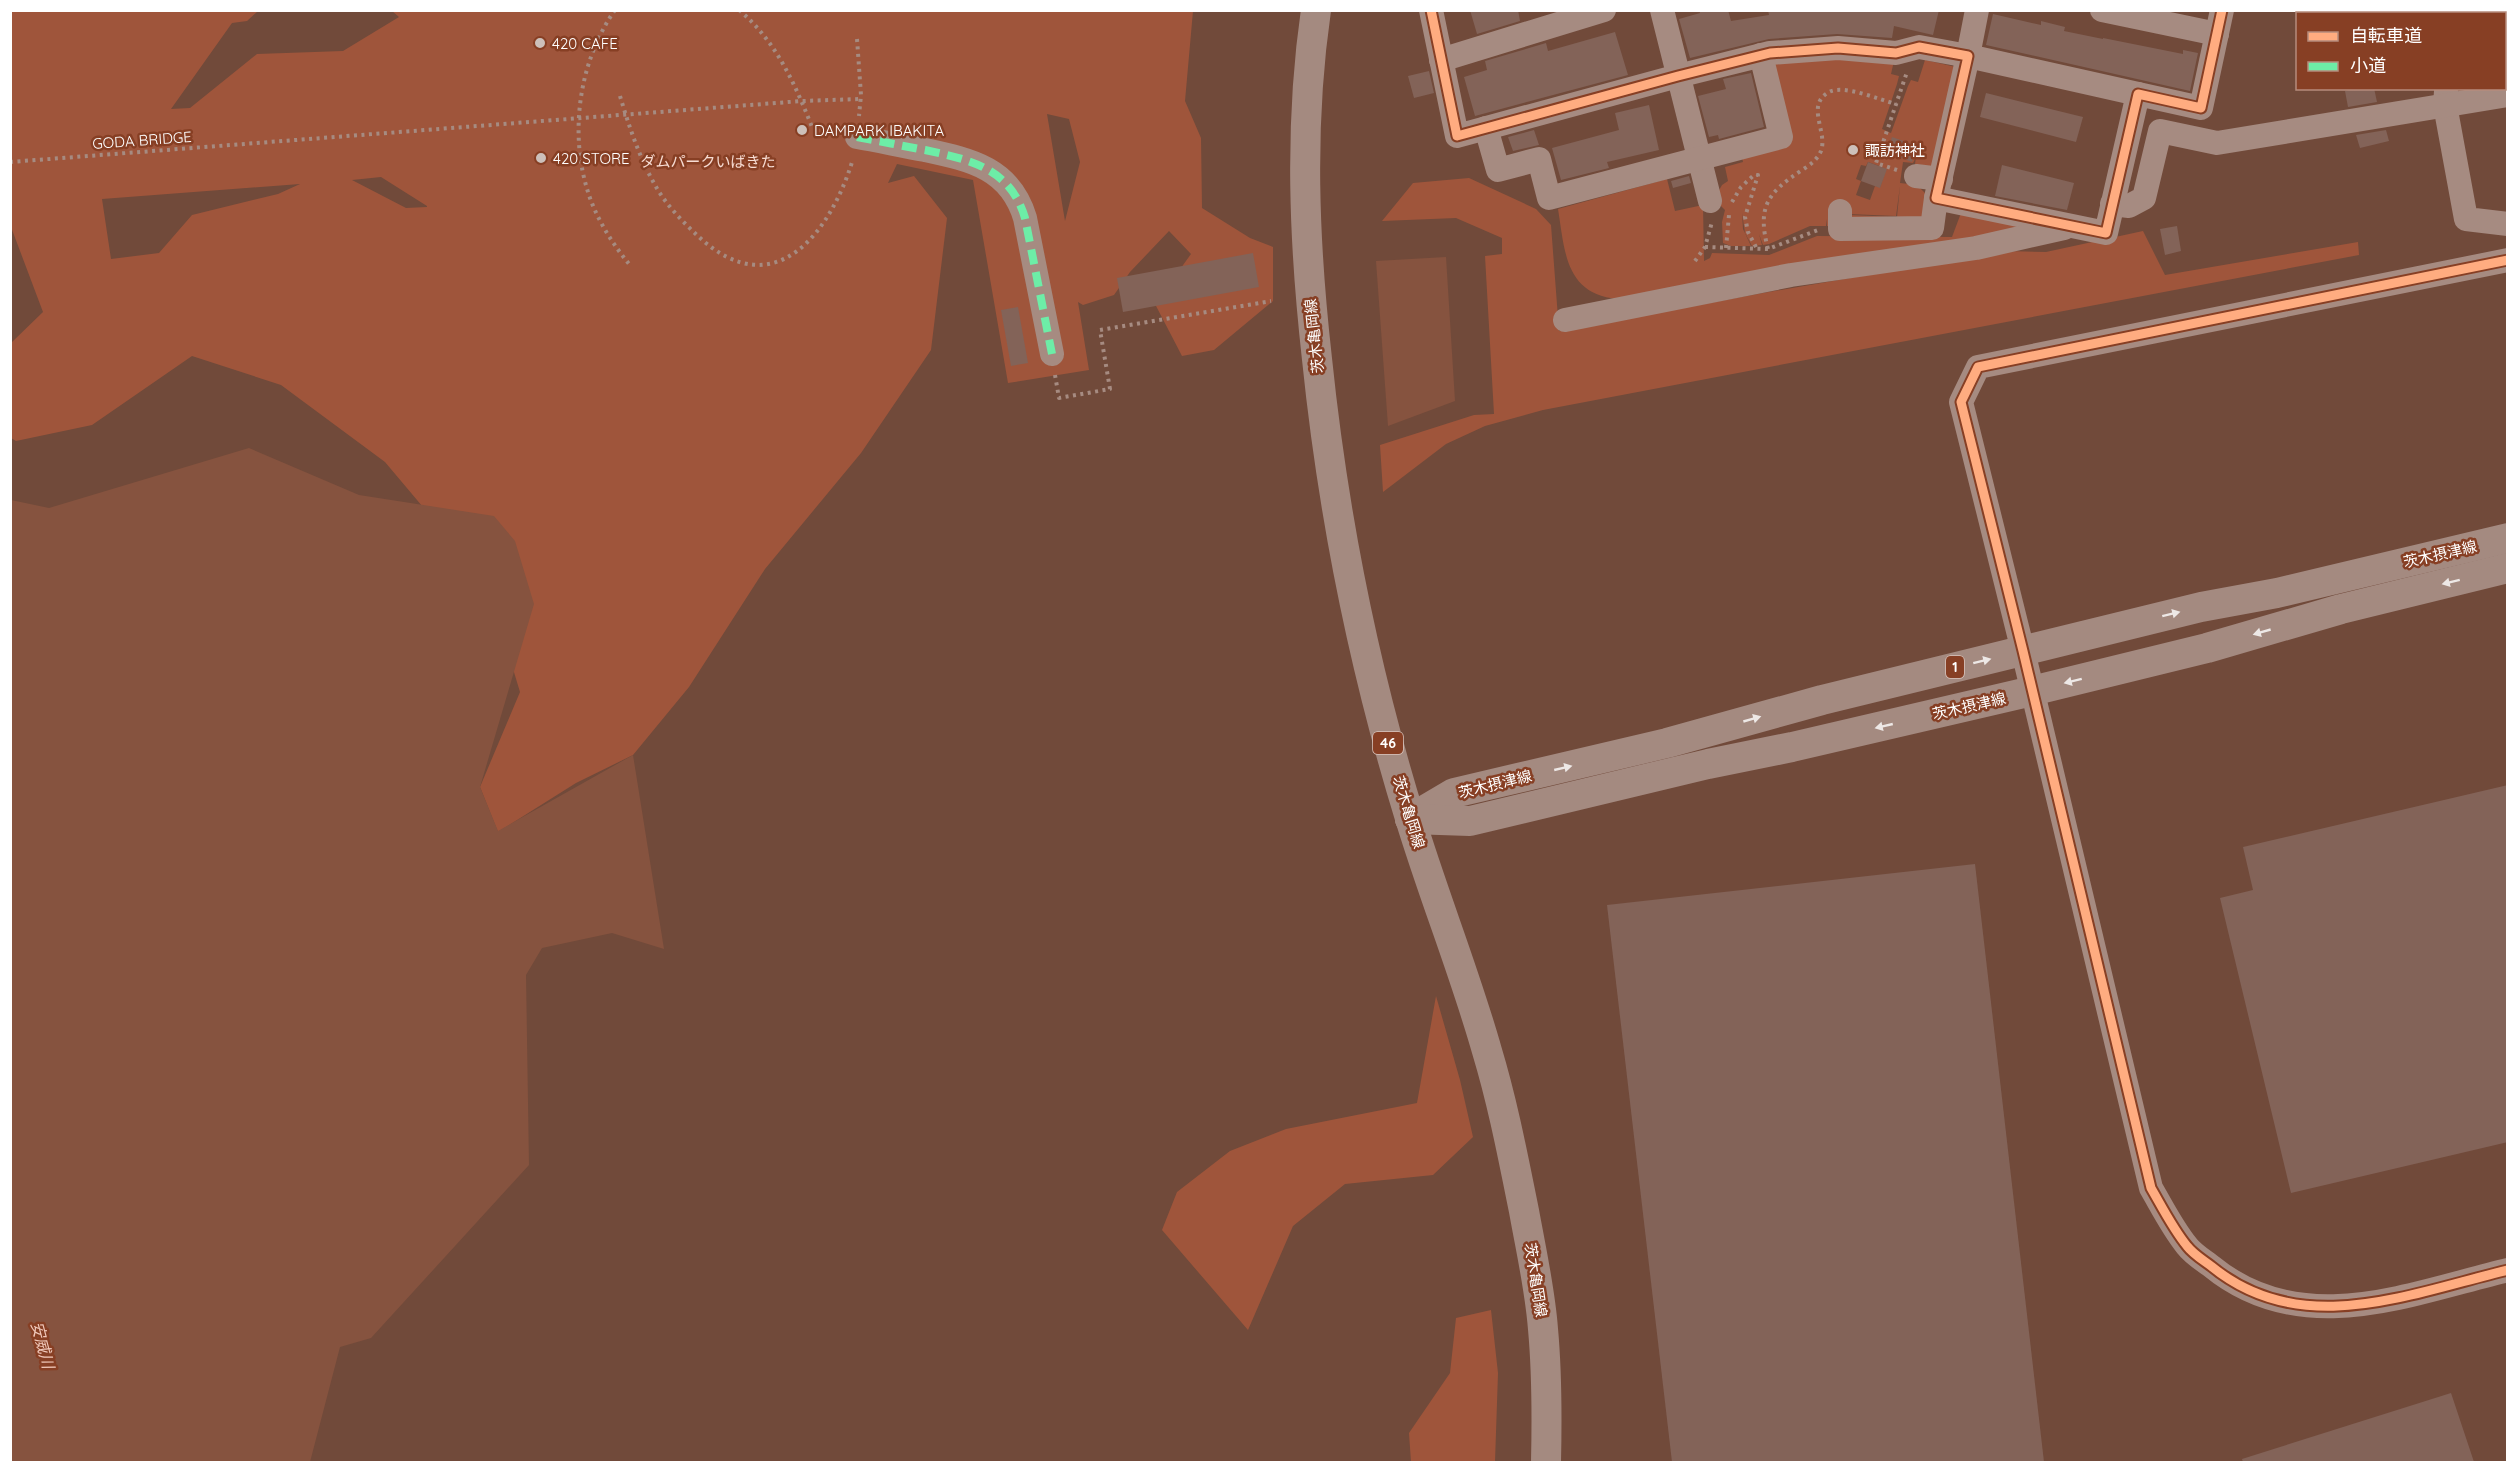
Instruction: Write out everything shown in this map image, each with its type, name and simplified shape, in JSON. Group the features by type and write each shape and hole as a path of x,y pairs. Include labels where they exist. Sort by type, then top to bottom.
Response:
{"main road":[{"name":"茨木亀岡線","path":"1316,10 1306,112 1305,198 1309,283 1323,421 1339,521 1368,660 1410,819 1487,1048 1506,1122 1535,1270 1543,1329 1546,1462"},
{"name":"茨木摂津線","path":"1410,819 1454,793 1668,743 1822,700 2201,607 2277,593 2508,538"},
{"name":"茨木摂津線","path":"1410,819 1470,821 1708,764 1792,747 2032,691 2207,648 2341,609 2508,568"}],"street":[{"path":"1431,10 1457,136 1761,55 1838,48 1896,53 1919,46 2201,108 2222,10"},
{"path":"1441,60 1604,10"},
{"path":"1662,10 1699,157 1724,206"},
{"path":"1833,220 1840,229 1932,228 1977,10"},
{"path":"2102,10 2217,34"},
{"path":"1486,128 1498,171 1539,159 1549,198 1781,137 1761,55"},
{"path":"1909,175 1939,189 2072,226 2106,233 2138,94"},
{"path":"2112,204 2129,206 2144,198 2160,131 2217,143 2446,97 2508,95"},
{"path":"2446,97 2466,219 2508,224"},
{"path":"857,137 963,158 997,175 1011,188 1020,203 1025,218 1052,354"},
{"path":"1577,322 1791,275 1976,248 2072,226"},
{"path":"2508,260 1978,368 1961,402 2151,1188 2187,1247 2231,1283 2275,1301 2321,1308 2364,1305 2508,1270"}],"path":[{"path":"615,10 590,60 583,82 580,119 587,191 605,230 629,264"},
{"path":"740,10 760,30 776,51 802,101 812,127"},
{"path":"620,96 648,171 671,208 710,247 740,263 755,266 770,264 787,258 804,247 820,229 845,185 857,137 861,99 857,39"},
{"path":"1905,78 1876,163 1909,175"},
{"path":"1768,249 1762,226 1765,206 1776,189 1820,154 1822,138 1817,112 1823,97 1833,90 1842,90 1896,104"},
{"path":"1695,261 1706,247 1712,224 1724,206 1754,175 1758,175 1745,217 1748,232 1757,249"},
{"path":"1724,206 1728,240 1726,248"},
{"path":"1706,247 1768,249 1833,220"},
{"path":"1052,354 1059,398 1110,389 1100,330 1271,301"}],"green space":[{"name":"ダムパークいばきた","path":"11,11 258,11 247,21 232,23 171,109 190,108 257,54 343,51 399,17 392,11 1193,11 1185,101 1201,138 1202,208 1250,238 1273,247 1273,301 1214,350 1182,356 1155,304 1191,254 1169,231 1130,272 1114,295 1083,305 1078,302 1089,370 1008,383 973,180 897,164 888,183 914,176 947,218 931,350 861,453 765,569 689,687 633,755 576,783 498,832 480,787 520,692 487,583 385,462 281,385 192,356 92,425 16,441 11,438 11,343 43,312 11,227","holes":["1047,114 1069,119 1080,162 1065,221","381,177 427,207 406,208 352,180","300,184 278,194 192,215 159,253 111,259 102,199"]},
{"name":"諏訪神社","path":"1790,59 1894,61 1891,74 1899,76 1882,129 1891,133 1908,86 1911,80 1918,82 1925,60 1956,67 1936,167 1915,164 1916,157 1913,163 1903,162 1900,183 1917,185 1927,195 1926,223 1857,222 1849,215 1897,217 1900,186 1896,216 1849,214 1830,226 1827,226 1826,219 1826,226 1810,226 1769,244 1763,245 1759,234 1762,245 1752,246 1745,233 1742,213 1743,229 1751,246 1731,246 1723,243 1722,222 1725,210 1720,205 1717,194 1722,185 1728,181 1725,167 1743,162 1742,157 1790,143 1773,61","holes":["1868,162 1882,167 1885,173 1880,187 1875,186 1870,200 1856,195 1861,181 1856,179 1861,165 1866,166"]},
{"path":"1469,178 1536,209 1551,225 1559,331 2006,251 2046,252 2143,231 2165,275 2358,242 2359,255 1543,410 1485,426 1446,444 1383,492 1380,445 1474,415 1494,414 1485,256 1502,254 1502,238 1456,218 1382,221 1413,183"},
{"path":"1667,179 1675,211 1703,205 1704,261 1710,258 1712,253 1769,255 1817,236 1952,237 1961,213 2035,227 1618,299 1587,289 1578,280 1566,255 1558,209"},
{"path":"1436,996 1460,1080 1473,1137 1433,1175 1345,1184 1293,1226 1248,1330 1162,1230 1177,1192 1230,1151 1286,1129 1417,1103"},
{"path":"1491,1310 1498,1373 1495,1462 1411,1462 1409,1433 1450,1373 1456,1318"}],"water":[{"path":"1446,257 1455,401 1388,426 1376,261"},
{"name":"安威川","path":"249,448 359,495 494,516 515,541 534,604 480,787 498,831 633,755 664,949 612,933 542,948 526,975 529,1165 371,1338 340,1347 310,1462 11,1462 11,500 49,508"}],"building":[{"path":"1470,10 1518,10 1520,21 1477,34"},
{"path":"1699,10 1728,10 1731,21 1769,15 1768,10 1939,10 1933,35 1894,26 1892,38 1837,34 1769,39 1690,58 1679,19 1700,13"},
{"path":"1993,14 2041,25 2041,21 2065,27 2064,31 2103,39 2183,54 2183,50 2198,53 2190,91 1986,45"},
{"path":"1615,32 1628,75 1475,116 1464,77 1487,70 1485,61 1546,43 1548,51"},
{"path":"1429,71 1434,93 1414,98 1408,76"},
{"path":"1751,73 1764,127 1719,139 1718,135 1709,137 1698,96 1726,89 1723,79"},
{"path":"2374,90 2377,102 2348,107 2345,91"},
{"path":"1986,93 2083,117 2076,142 1980,117"},
{"path":"1649,105 1659,150 1607,162 1609,168 1561,180 1552,148 1619,130 1615,113"},
{"path":"1534,130 1539,145 1513,151 1508,137"},
{"path":"2386,130 2389,141 2360,148 2356,135"},
{"path":"1892,137 1918,146 1912,162 1887,153"},
{"path":"1868,162 1887,169 1880,188 1861,181"},
{"path":"2002,165 2074,183 2067,210 1995,196"},
{"path":"1689,176 1691,183 1673,188 1671,181"},
{"path":"2177,226 2181,251 2165,255 2160,229"},
{"path":"1253,253 1259,287 1123,312 1117,278"},
{"path":"1018,307 1028,363 1011,366 1001,310"},
{"path":"2508,785 2508,1142 2291,1193 2220,898 2253,890 2243,847"},
{"path":"1975,864 2044,1462 1672,1462 1607,905"},
{"path":"2451,1393 2474,1462 2243,1462 2242,1459"}],"marked path":[{"path":"857,137 958,158 987,169 1010,188 1025,218 1052,354"}],"cycle path":[{"path":"1431,10 1457,136 1770,53 1838,48 1896,53 1919,47 1968,56 1936,198 2106,233 2138,94 2201,108 2222,10"},
{"path":"2508,260 1978,367 1961,402 2151,1188 2172,1225 2189,1249 2198,1257 2246,1288 2281,1301 2318,1306 2356,1305 2394,1299 2508,1270"}],"place":[{"name":"420 CAFE","path":"540,43"},
{"name":"DAMPARK IBAKITA","path":"802,130"},
{"name":"諏訪神社","path":"1853,150"},
{"name":"420 STORE","path":"541,158"}]}
